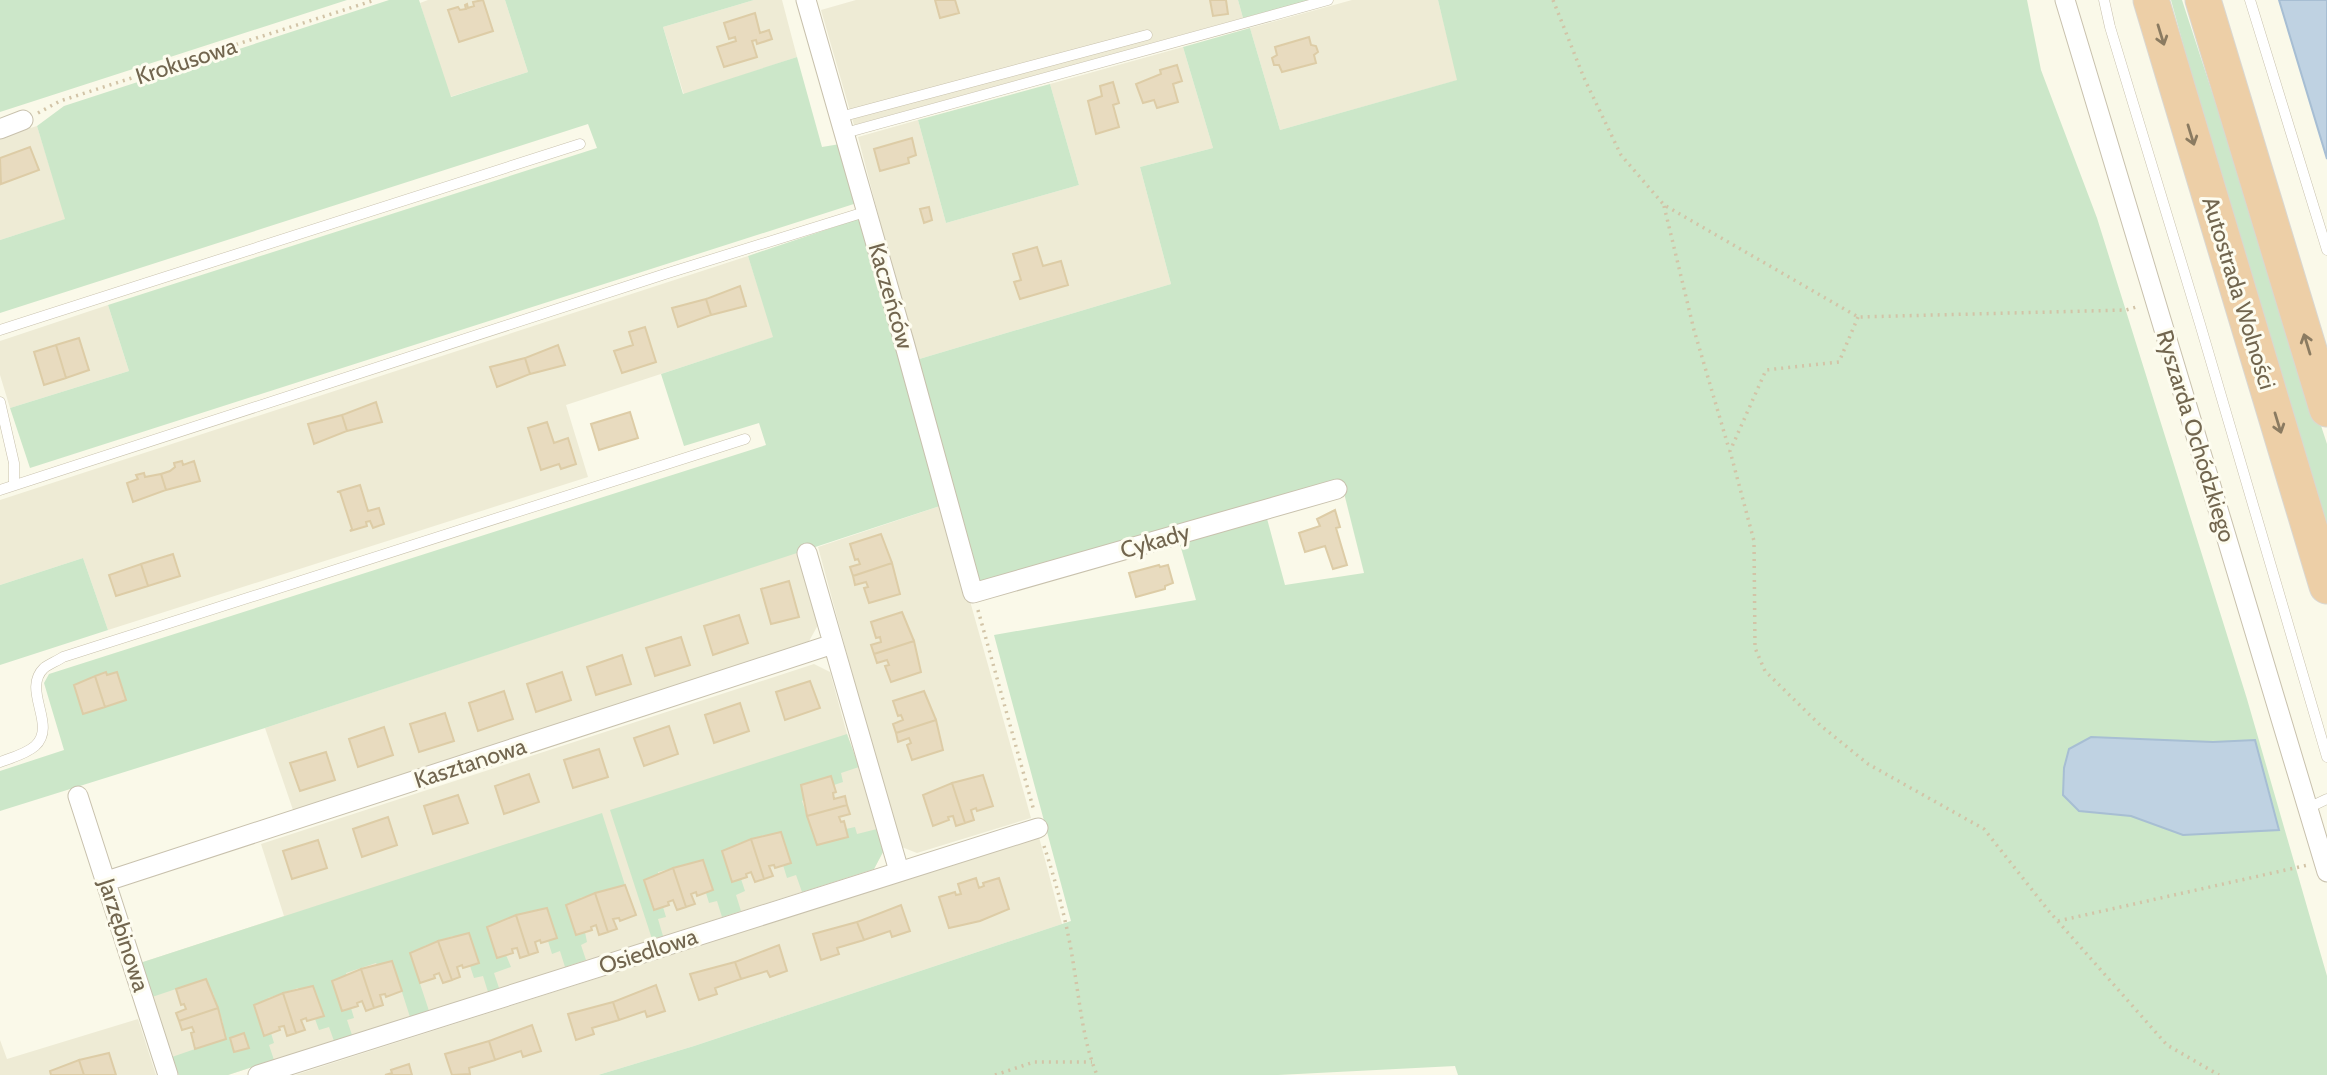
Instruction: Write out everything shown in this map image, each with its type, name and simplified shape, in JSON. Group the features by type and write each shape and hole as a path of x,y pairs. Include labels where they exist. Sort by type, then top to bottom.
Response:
{"highway":[{"name":"Autostrada Wolności","path":"2151,0 2327,586"},
{"path":"2203,0 2327,410"}],"street":[{"name":"Kaczeńców","path":"806,0 973,593"},
{"name":"Ryszarda Ochódzkiego","path":"2065,0 2325,867"},
{"path":"0,129 23,120"},
{"name":"Cykady","path":"973,593 1337,489"},
{"path":"807,554 899,871"},
{"name":"Kasztanowa","path":"107,881 833,644"},
{"name":"Jarzębinowa","path":"78,796 168,1075"},
{"name":"Osiedlowa","path":"258,1075 1038,828"}],"lane":[{"path":"842,125 1328,0"},
{"path":"2104,0 2327,757"},
{"path":"2250,0 2327,250"},
{"path":"842,125 1147,35"},
{"path":"0,330 580,144"},
{"path":"0,489 867,211"},
{"path":"0,402 14,463 14,485"},
{"path":"0,762 36,746 42,734 35,688 45,667 63,657 745,439"},
{"path":"2308,808 2327,799"}],"path":[{"name":"Krokusowa","path":"23,120 60,101 375,0"},
{"path":"1553,0 1584,78 1621,155 1664,205 1858,317 2126,310 2156,301"},
{"path":"1664,205 1693,330 1754,541 1755,648 1765,671 1820,725 1868,764 1984,830 2058,922 2166,1045 2219,1075"},
{"path":"1730,451 1766,370 1839,362 1858,317"},
{"path":"2058,922 2325,867"},
{"path":"995,1075 1034,1062 1092,1062 1097,1075"}],"shaded area":[{"path":"428,0 505,0 528,72 450,97 420,3"},
{"path":"754,0 782,0 797,57 684,95 663,27"},
{"path":"856,0 1238,0 1243,18 854,125 821,10"},
{"path":"1352,0 1438,0 1458,80 1280,130 1250,28"},
{"path":"1183,47 1213,148 1140,167 1171,284 916,360 858,137 918,120 946,223 1079,185 1050,84"},
{"path":"37,126 66,219 0,240 0,137"},
{"path":"748,256 774,337 566,405 588,477 108,630 83,558 0,585 0,500"},
{"path":"108,305 129,371 10,408 0,375 0,341"},
{"path":"943,505 1031,818 917,853 899,846 818,547"},
{"path":"797,552 818,625 808,643 293,810 265,728"},
{"path":"814,664 830,672 859,767 883,852 874,869 228,1075 179,1075 140,963 284,916 261,844"},
{"path":"1039,837 1062,924 694,1046 598,1075 295,1075"},
{"path":"138,1019 156,1075 0,1075 0,1040 7,1059"}],"green space":[{"path":"0,0 347,0 0,112"},
{"path":"389,0 419,0 451,97 528,72 505,0 754,0 663,27 683,94 797,57 822,147 840,144 860,202 30,468 10,408 129,371 108,305 597,148 588,124 0,313 0,240 65,219 37,126 64,106"},
{"path":"1238,0 1310,0 1243,18"},
{"path":"1438,0 2027,0 2041,70 2097,218 2247,699 2327,976 2327,1075 1458,1075 1455,1066 1278,1075 598,1075 694,1046 1071,921 994,635 1196,600 1179,541 1266,515 1285,585 1364,573 1344,493 981,586 916,360 1171,284 1140,167 1213,148 1183,47 1250,28 1280,130 1457,80"},
{"path":"2171,0 2182,0 2327,444 2327,548 2243,263"},
{"path":"1050,84 1079,185 946,223 918,120"},
{"path":"864,217 943,505 265,728 0,811 0,771 64,750 44,683 49,674 766,445 759,423 684,446 661,374 773,337 748,256"},
{"path":"83,558 108,630 0,665 0,585"},
{"path":"847,734 859,767 841,773 843,782 834,785 831,776 801,786 805,799 802,801 817,845 848,837 846,829 855,827 857,834 877,829 883,852 874,869 802,892 796,875 787,878 783,865 791,862 781,832 736,844 736,847 722,852 732,882 741,879 745,891 736,895 741,911 722,917 717,901 709,903 706,893 713,890 703,860 658,872 658,875 644,880 653,910 663,907 666,917 658,919 663,936 652,939 610,810"},
{"path":"602,813 625,885 580,898 581,900 566,905 576,935 585,932 587,942 581,945 586,960 565,967 560,951 552,954 548,941 557,938 547,908 531,911 501,921 497,958 506,955 511,967 494,973 499,988 488,992 483,976 474,978 470,966 479,963 468,933 454,938 453,936 410,953 429,1011 410,1017 392,961 378,966 376,963 346,973 347,976 332,981 342,1011 351,1008 354,1018 347,1020 352,1035 334,1041 329,1027 319,1030 315,1019 323,1016 313,986 299,990 298,988 268,998 268,1001 254,1006 264,1035 271,1033 274,1043 269,1045 274,1060 228,1075 179,1075 172,1057 195,1049 223,1023 213,993 211,994 206,979 152,997 140,963"}],"water":[{"path":"2279,0 2327,0 2327,159"},
{"path":"2091,737 2213,742 2255,740 2279,830 2183,835 2131,816 2079,811 2063,795 2064,768 2069,749"}],"building":[{"path":"483,0 493,31 459,42 448,10 458,7 460,10 466,9 465,5 467,4 468,8 474,6 473,2"},
{"path":"935,0 955,0 959,13 940,18"},
{"path":"1210,0 1226,0 1228,14 1213,16"},
{"path":"755,13 760,33 769,30 772,39 757,44 756,40 752,41 757,57 724,67 717,47 736,41 735,37 729,39 724,23"},
{"path":"1309,37 1311,45 1316,46 1318,52 1314,55 1316,63 1282,72 1279,65 1274,65 1272,58 1277,55 1275,47"},
{"path":"1177,65 1182,81 1173,84 1178,102 1157,108 1154,100 1143,103 1136,84 1161,74 1160,70"},
{"path":"1113,82 1119,103 1113,105 1119,127 1096,134 1088,101 1102,96 1100,86"},
{"path":"912,138 916,155 908,158 909,163 880,171 874,149"},
{"path":"30,147 39,170 1,184 0,158"},
{"path":"929,207 932,220 924,223 920,209"},
{"path":"1037,247 1043,266 1061,261 1068,285 1020,299 1014,282 1021,280 1013,254"},
{"path":"740,286 746,306 711,315 706,299"},
{"path":"706,299 711,315 678,327 672,308"},
{"path":"645,327 656,362 622,373 614,351 633,345 629,332"},
{"path":"79,338 89,370 66,378 56,345"},
{"path":"56,345 66,378 44,385 34,352"},
{"path":"558,345 565,365 530,374 525,358"},
{"path":"525,358 530,374 497,387 490,367"},
{"path":"376,402 382,422 347,431 342,415"},
{"path":"630,412 638,438 599,450 591,424"},
{"path":"342,415 347,431 314,444 308,424"},
{"path":"547,422 554,443 568,438 576,464 561,469 559,464 541,470 528,428"},
{"path":"182,461 183,465 194,461 200,481 166,490 161,474 175,467 174,463"},
{"path":"144,473 145,477 161,474 166,490 133,502 127,483 138,479 136,475"},
{"path":"360,485 368,511 379,508 384,524 373,528 370,521 366,522 367,526 350,531 352,529 340,492 337,492"},
{"path":"1335,510 1340,527 1336,528 1347,565 1333,569 1325,546 1305,552 1299,533 1320,526 1317,519"},
{"path":"881,534 892,563 853,576 850,567 860,564 858,559 855,560 850,544"},
{"path":"173,554 180,576 148,586 141,564"},
{"path":"892,563 900,594 869,603 864,588 868,587 866,582 855,585 853,576"},
{"path":"141,564 148,586 116,596 109,575"},
{"path":"1168,565 1173,583 1165,586 1165,589 1136,597 1129,573"},
{"path":"789,581 799,617 771,624 761,589"},
{"path":"902,612 914,641 874,654 871,645 881,642 880,637 876,638 871,622"},
{"path":"739,615 748,643 713,655 704,626"},
{"path":"681,637 690,665 655,676 646,648"},
{"path":"914,641 921,672 891,682 885,666 889,665 887,660 877,663 874,654"},
{"path":"622,655 631,684 596,695 587,667"},
{"path":"106,672 107,675 117,672 126,700 105,707 95,676"},
{"path":"562,672 571,700 536,712 527,684"},
{"path":"95,676 105,707 83,714 74,685"},
{"path":"810,681 820,708 785,720 776,692"},
{"path":"504,691 513,719 478,731 469,703"},
{"path":"924,691 936,720 896,733 893,724 903,720 901,715 898,716 893,701"},
{"path":"740,703 749,731 714,743 705,715"},
{"path":"445,713 454,741 419,752 410,724"},
{"path":"936,720 943,750 912,760 907,745 911,743 909,738 898,742 896,733"},
{"path":"669,726 678,754 644,766 634,738"},
{"path":"384,727 393,755 358,767 349,739"},
{"path":"599,749 608,777 573,788 564,760"},
{"path":"326,752 335,780 300,791 290,763"},
{"path":"529,774 539,802 504,814 495,786"},
{"path":"983,775 993,806 971,810 974,820 965,823 952,783"},
{"path":"831,776 836,792 833,793 834,799 845,796 847,805 807,816 801,785"},
{"path":"952,783 965,823 956,826 953,816 933,826 923,795"},
{"path":"458,795 468,823 433,834 424,806"},
{"path":"847,805 850,814 839,817 841,822 844,821 848,837 817,845 807,816"},
{"path":"388,817 397,845 362,857 353,829"},
{"path":"781,832 791,863 775,868 774,865 769,866 773,876 764,879 751,839"},
{"path":"751,839 764,879 755,882 751,872 746,874 747,877 732,882 722,851"},
{"path":"318,840 327,868 292,879 283,851"},
{"path":"703,860 713,890 697,896 696,892 691,894 695,904 686,907 673,868"},
{"path":"673,868 686,907 677,910 673,900 668,902 669,905 654,910 644,880"},
{"path":"976,878 979,888 984,886 983,883 999,878 1009,909 980,921 949,928 939,897 955,892 956,895 961,894 958,884"},
{"path":"625,885 636,915 620,921 619,918 613,919 617,929 608,932 595,893"},
{"path":"595,893 608,932 599,935 596,925 591,927 592,930 576,935 566,905"},
{"path":"901,905 910,931 892,937 890,931 864,940 857,922"},
{"path":"547,908 557,938 535,942 538,952 529,955 516,915"},
{"path":"516,915 529,955 520,958 517,948 512,949 513,953 497,958 487,927"},
{"path":"857,922 864,940 837,948 839,954 821,960 813,934"},
{"path":"469,933 479,963 457,967 460,977 452,980 438,941"},
{"path":"438,941 452,980 443,983 439,973 434,975 435,978 420,983 410,953"},
{"path":"779,945 787,971 770,977 767,971 741,979 735,962"},
{"path":"392,961 402,991 386,997 385,994 380,995 383,1005 374,1008 361,969"},
{"path":"735,962 741,979 715,988 717,994 699,1000 690,974"},
{"path":"361,969 374,1008 366,1011 362,1001 357,1003 358,1006 342,1011 332,981"},
{"path":"206,979 218,1008 179,1021 176,1013 186,1009 184,1004 181,1005 176,989"},
{"path":"656,985 665,1011 647,1017 645,1011 619,1020 613,1002"},
{"path":"313,986 324,1016 301,1020 305,1030 296,1033 283,993"},
{"path":"283,993 296,1033 287,1036 284,1026 264,1036 254,1005"},
{"path":"613,1002 619,1020 592,1028 594,1034 576,1040 568,1014"},
{"path":"218,1008 226,1039 195,1049 192,1027 182,1030 179,1021"},
{"path":"532,1025 541,1051 523,1057 521,1051 495,1060 489,1041"},
{"path":"244,1033 249,1048 234,1052 230,1038"},
{"path":"489,1041 495,1060 469,1068 470,1074 452,1075 445,1054"},
{"path":"109,1053 116,1075 84,1075 79,1060"},
{"path":"79,1060 84,1075 51,1075 50,1071"},
{"path":"409,1064 412,1075 385,1075 392,1073 391,1070"}]}
